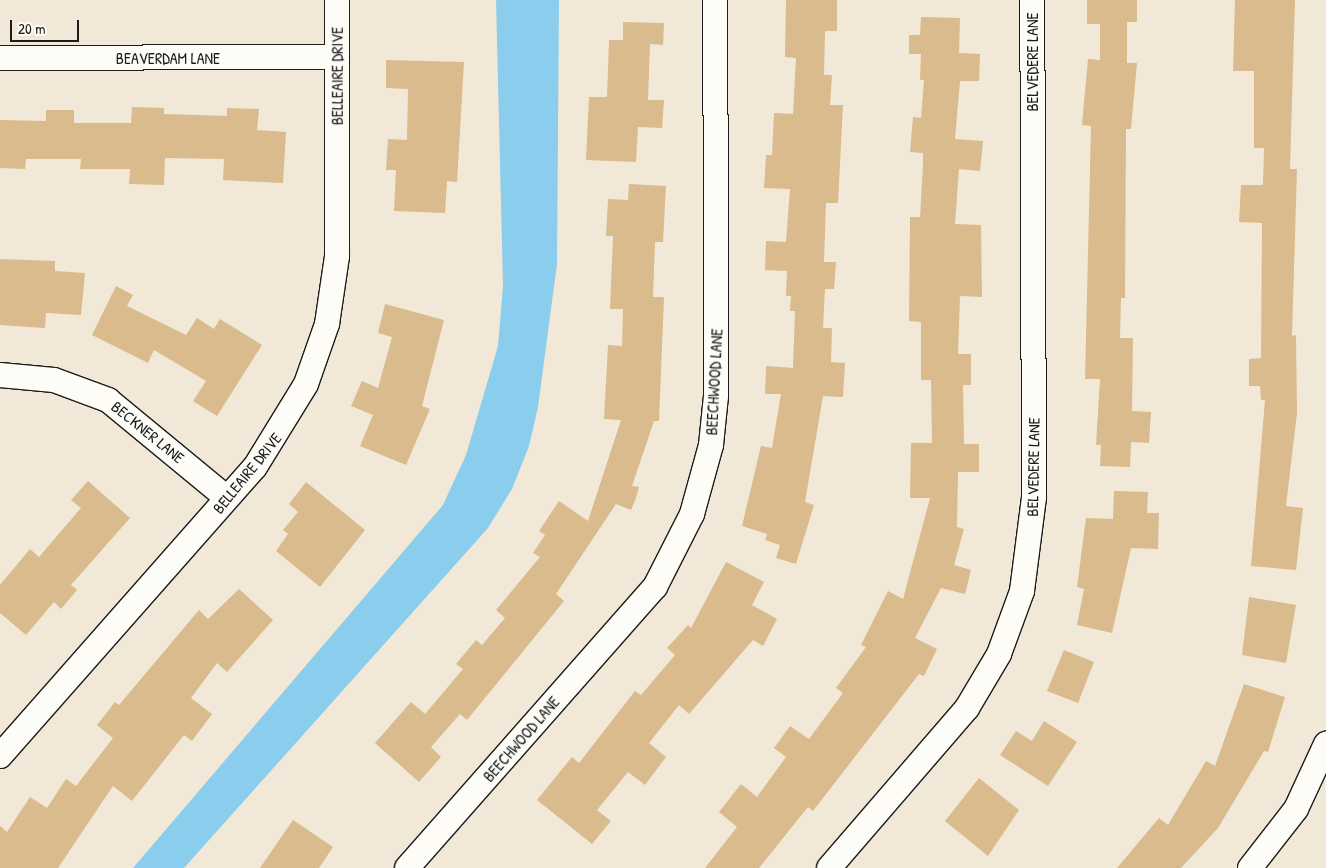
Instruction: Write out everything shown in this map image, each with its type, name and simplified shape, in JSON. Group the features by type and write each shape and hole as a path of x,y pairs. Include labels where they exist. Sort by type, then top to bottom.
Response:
{"street":[{"name":"BELLEAIRE DRIVE","path":"0,756 227,498 288,420 309,378 327,324 337,256 337,0"},
{"name":"BEECHWOOD LANE","path":"407,868 655,586 695,506 711,445 716,396 715,0"},
{"name":"BELVEDERE LANE","path":"829,868 967,708 999,654 1022,591 1034,497 1032,0"},
{"name":"BEAVERDAM LANE","path":"0,58 337,57"},
{"name":"BECKNER LANE","path":"0,375 54,380 108,400 227,498"},
{"path":"1250,868 1296,809 1326,744"}],"water":[{"path":"496,0 559,0 557,264 538,407 529,446 512,489 488,528 184,868 133,868 443,505 466,455 498,346 503,286"}],"building":[{"path":"786,0 837,0 837,31 825,31 824,75 832,75 830,105 843,105 838,203 826,203 824,262 836,262 834,289 825,289 823,328 832,328 831,362 845,363 843,397 823,396 805,502 814,505 796,564 776,558 780,545 765,540 767,534 742,526 761,446 772,448 781,394 765,394 766,366 793,368 795,311 790,311 791,296 786,296 787,271 765,270 766,241 786,242 790,189 764,188 766,155 772,155 774,113 793,114 796,58 785,57"},
{"path":"1087,0 1137,0 1137,22 1127,22 1127,63 1137,63 1131,129 1126,129 1125,298 1121,298 1120,338 1133,338 1132,411 1151,412 1149,443 1131,442 1130,467 1100,466 1101,445 1096,445 1100,379 1085,379 1091,126 1082,125 1088,59 1100,60 1100,24 1087,24"},
{"path":"1235,0 1295,0 1290,169 1297,169 1292,336 1296,335 1297,413 1286,506 1303,508 1296,570 1251,566 1265,400 1261,400 1260,386 1249,386 1249,359 1261,358 1262,223 1239,222 1241,185 1263,185 1264,148 1254,148 1254,71 1233,71"},
{"path":"921,17 960,18 959,53 980,54 979,81 960,81 955,139 983,141 980,171 959,169 955,224 981,225 982,297 960,296 958,354 971,354 971,385 963,385 964,444 979,444 979,472 958,472 957,527 964,529 954,565 971,570 965,594 941,588 915,638 937,649 924,676 919,674 813,811 808,807 759,868 705,868 737,827 719,812 741,784 757,797 786,757 774,748 790,726 809,739 843,693 836,688 866,647 861,645 888,591 903,599 930,498 910,498 911,443 932,443 931,380 921,380 921,322 909,321 910,217 920,217 923,166 923,153 910,152 913,117 921,118 924,80 920,80 921,54 909,54 909,35 920,35"},
{"path":"623,22 664,23 663,45 650,44 648,100 664,100 662,128 638,127 636,162 586,160 589,97 607,97 609,40 623,40"},
{"path":"386,60 464,62 457,182 447,181 445,213 394,211 396,170 386,170 388,139 407,140 408,89 386,88"},
{"path":"132,107 164,108 164,114 227,116 227,108 259,109 257,130 286,132 283,183 223,180 224,159 165,158 164,185 129,184 130,169 80,169 81,159 26,159 25,169 0,168 0,120 46,121 46,110 74,110 74,123 131,123"},
{"path":"629,184 666,186 663,242 655,242 653,297 664,297 659,421 654,421 632,486 639,487 636,498 631,510 616,504 556,594 564,601 467,720 460,714 431,747 441,757 419,782 375,743 411,702 425,714 463,669 456,664 476,640 482,645 505,618 496,610 540,557 533,553 545,535 539,531 559,501 588,521 621,420 604,419 608,345 622,346 623,309 610,309 613,236 606,236 608,199 628,200"},
{"path":"0,259 55,261 55,271 85,273 81,315 46,313 45,328 0,325"},
{"path":"116,286 133,295 127,306 186,335 197,318 214,329 220,319 262,345 217,416 193,401 206,381 154,350 148,363 92,335"},
{"path":"385,304 444,320 422,406 430,409 406,465 360,446 373,415 351,406 362,381 378,388 392,337 378,333"},
{"path":"88,481 130,518 71,585 77,590 61,609 54,602 26,635 0,613 0,585 30,549 39,557 81,508 71,500"},
{"path":"306,482 365,530 320,587 276,551 288,534 283,530 298,512 289,504"},
{"path":"1114,491 1148,492 1147,513 1159,513 1158,549 1131,548 1112,633 1077,625 1084,589 1077,587 1086,518 1113,519"},
{"path":"726,562 764,582 752,605 777,619 763,646 753,640 689,714 679,705 649,743 666,757 645,785 628,772 597,810 611,821 592,844 537,800 572,757 579,763 635,691 641,695 675,655 667,648 688,625 691,628"},
{"path":"239,589 273,620 227,672 217,663 191,698 212,714 192,741 184,735 132,801 113,786 58,868 0,868 0,826 7,832 30,797 47,808 66,779 76,786 113,738 97,725 115,702 119,705 199,610 208,619"},
{"path":"1249,597 1296,605 1286,663 1242,655"},
{"path":"1064,650 1094,662 1078,703 1047,691"},
{"path":"1244,684 1285,697 1268,752 1264,751 1218,828 1181,868 1117,868 1159,818 1168,825 1206,761 1215,766"},
{"path":"1044,721 1077,742 1048,786 1000,755 1016,731 1032,741"},
{"path":"979,778 1019,810 988,856 945,821"},
{"path":"293,820 333,847 319,868 260,868"}]}
